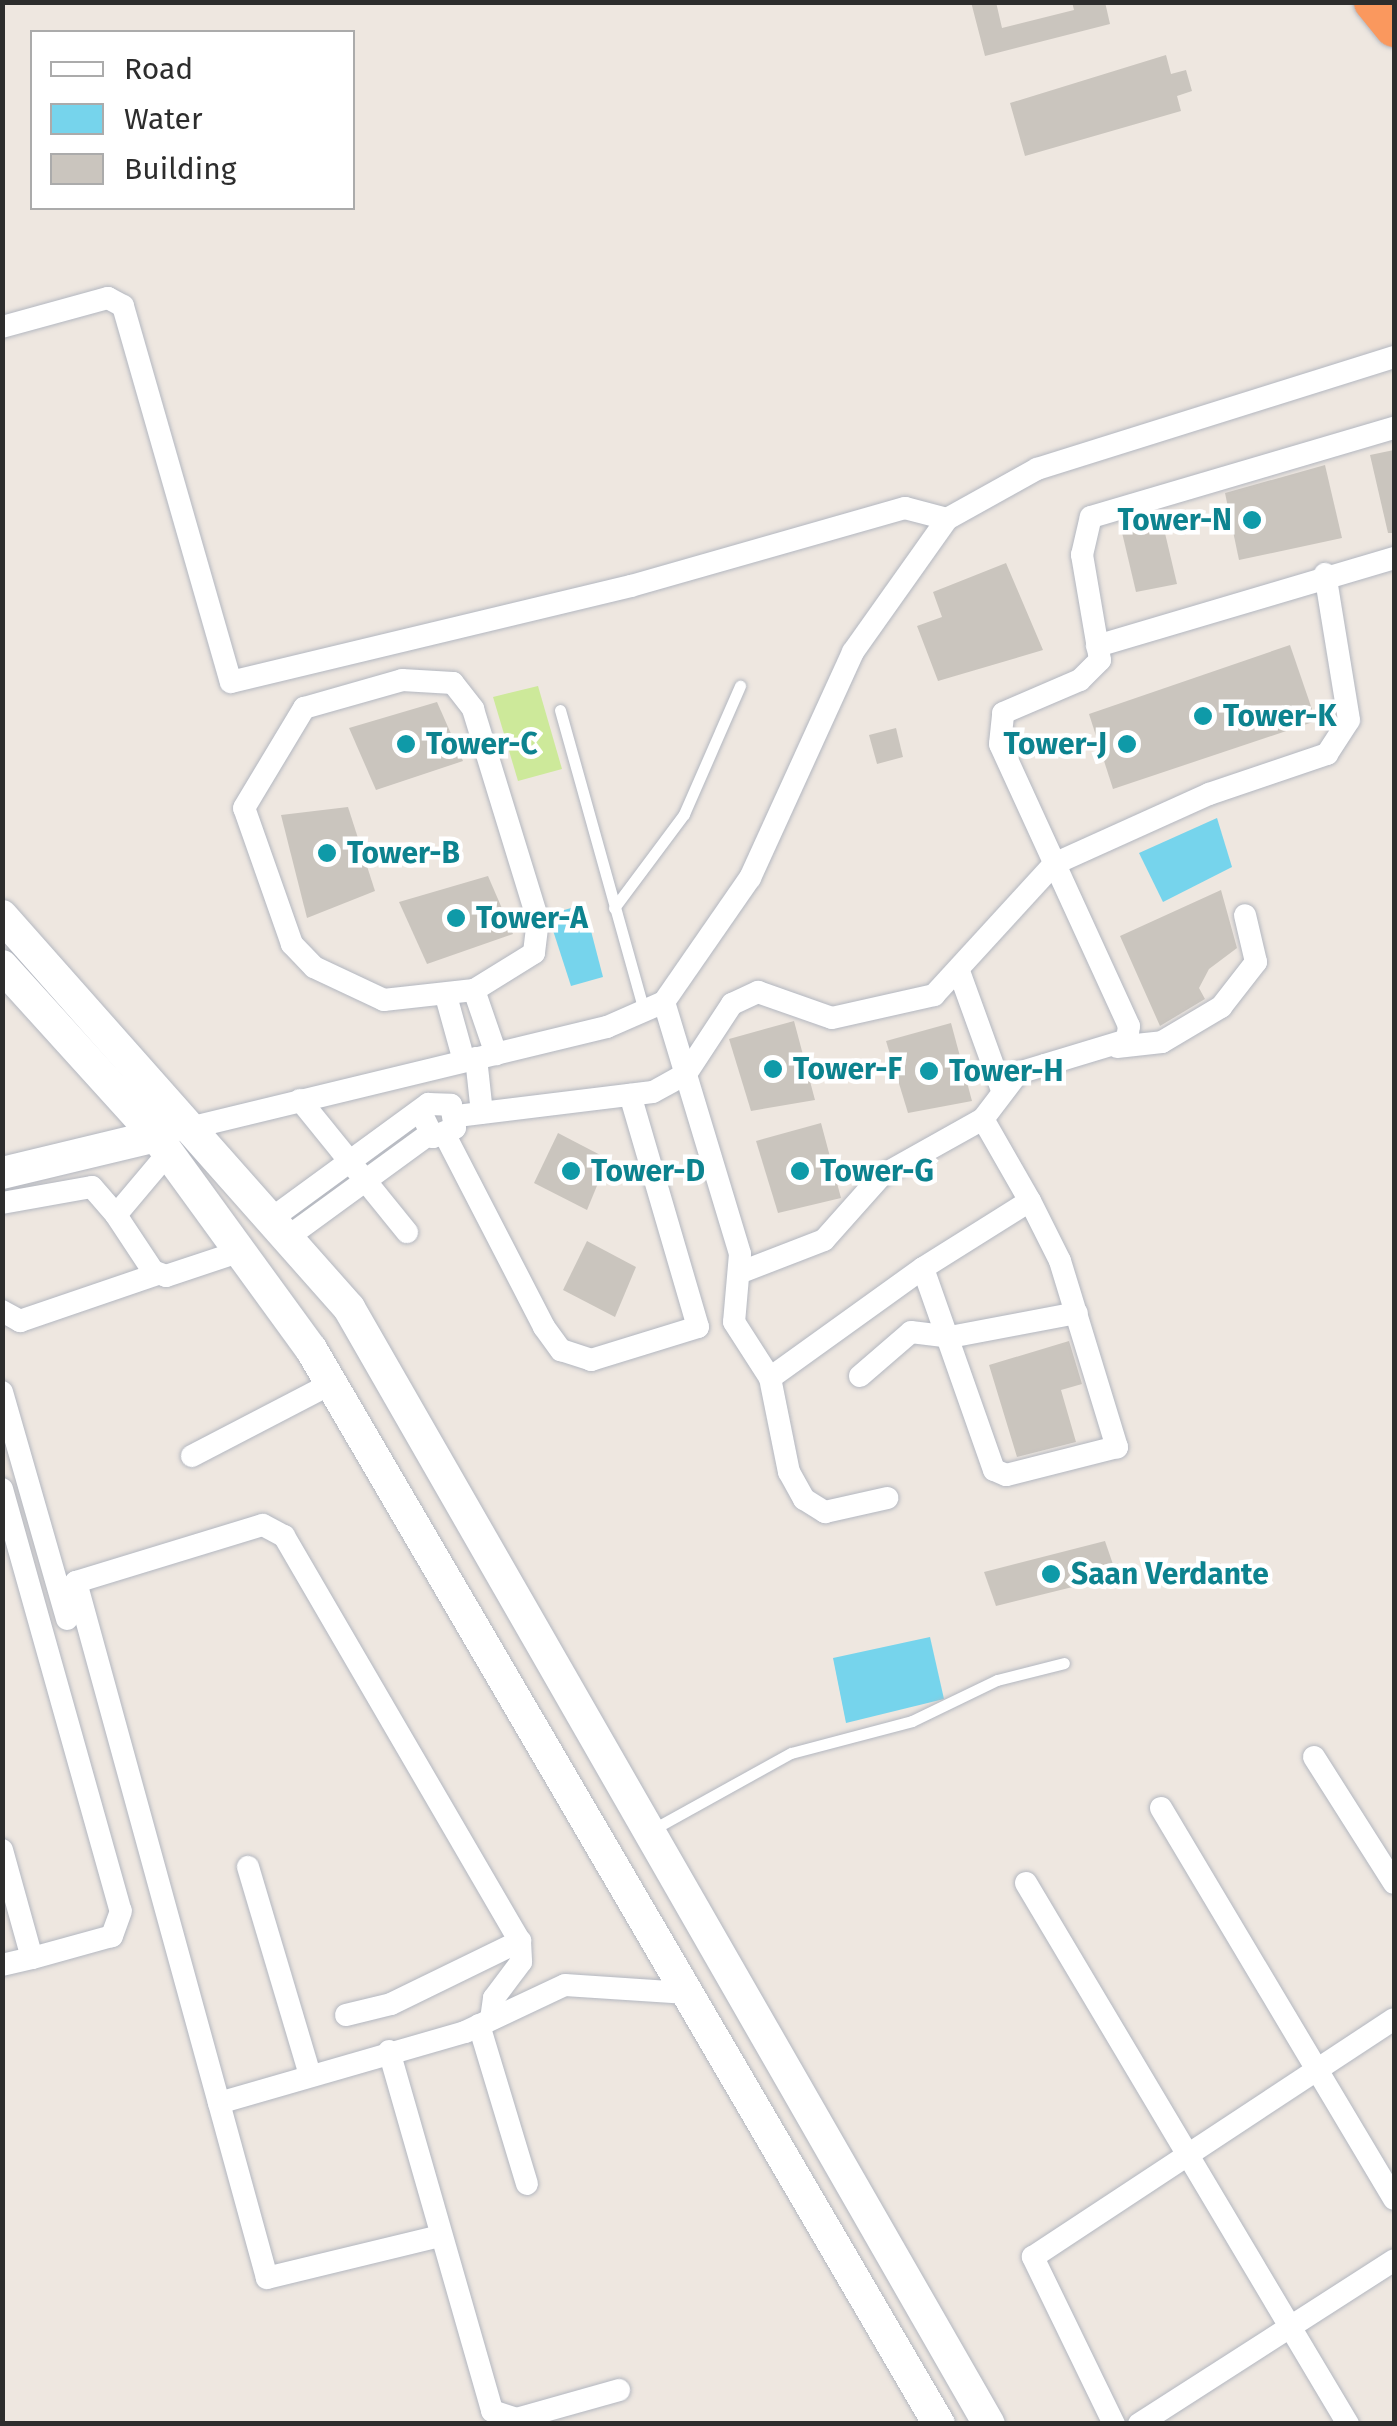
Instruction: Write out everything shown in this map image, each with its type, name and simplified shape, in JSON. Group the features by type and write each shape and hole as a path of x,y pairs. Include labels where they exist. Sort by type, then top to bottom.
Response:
{"highway":[{"path":"1374,2 1394,28"}],"street":[{"path":"2,326 108,298 123,306 231,682 631,586 905,508 948,519"},
{"path":"2,1173 162,1144 193,1127 479,1058 654,1008 750,878 853,652 948,519 1036,469 1394,356"},
{"path":"1117,1046 1130,1026 1000,744 1000,726 1019,702 1095,672 1097,646 1082,555 1084,530 1104,507 1394,428"},
{"path":"1097,646 1325,574 1394,558"},
{"path":"279,1228 357,1172 438,1125 482,1113 630,1095 686,1074 732,1004 758,992 832,1018 934,995 960,974 1054,864 1338,745 1348,702 1325,574"},
{"path":"402,680 453,683 473,709 538,920 534,954 474,990 384,1000 314,967 292,944 244,808 304,708 402,680"},
{"path":"744,1271 824,1240 881,1176 984,1120 1002,1090 1027,1070 1117,1046 1162,1042 1221,1006 1256,962 1245,915"},
{"path":"2,916 193,1127 372,1344 646,1833 989,2424"},
{"path":"2,966 162,1144 244,1250 332,1383 938,2424"},
{"path":"960,974 1002,1090"},
{"path":"474,990 482,1113"},
{"path":"446,996 479,1058"},
{"path":"438,1125 494,1245 561,1350 591,1360 698,1327 732,1305 744,1271 686,1074 654,1008"},
{"path":"630,1095 698,1327"},
{"path":"300,1100 407,1232"},
{"path":"923,1268 994,1470 1006,1475 1118,1447 1078,1313 1030,1201 984,1120"},
{"path":"116,1215 162,1144"},
{"path":"2,1203 92,1186 157,1274"},
{"path":"770,1378 923,1268 1030,1201"},
{"path":"2,1310 20,1321 157,1274 244,1250"},
{"path":"732,1305 770,1378 788,1472 812,1508 887,1498"},
{"path":"860,1376 903,1335 947,1337 1078,1313"},
{"path":"192,1456 332,1383"},
{"path":"2,1392 70,1632"},
{"path":"2,1489 121,1911 112,1936 2,1964"},
{"path":"436,2237 270,2281 74,1594 83,1576 224,1535 277,1529 520,1941 522,1962 494,1998 485,2022 527,2184"},
{"path":"1314,1757 1394,1883"},
{"path":"1162,1808 1321,2067 1394,2199"},
{"path":"2,1850 32,1958"},
{"path":"248,1867 310,2075"},
{"path":"1026,1882 1294,2326 1348,2424"},
{"path":"346,2015 391,2004 520,1941"},
{"path":"219,2103 485,2022 566,1985 684,1993"},
{"path":"1114,2424 1032,2257 1394,2019"},
{"path":"389,2052 436,2237 492,2412 516,2419 619,2390"},
{"path":"1139,2424 1394,2260"}],"lane":[{"path":"614,908 684,814 740,686"},
{"path":"560,710 614,908 654,1008"},
{"path":"646,1833 791,1752 912,1721 998,1680 1064,1663"}],"green space":[{"path":"538,686 562,769 518,781 493,697"}],"water":[{"path":"1217,818 1232,867 1163,902 1139,853"},
{"path":"584,904 603,977 571,986 548,915"},
{"path":"930,1637 944,1699 846,1723 833,1658"}],"building":[{"path":"971,2 996,2 1002,28 1074,10 1072,2 1105,2 1110,24 985,56"},
{"path":"1166,55 1171,74 1186,70 1192,91 1177,96 1181,111 1025,156 1010,103"},
{"path":"1394,450 1394,533 1388,533 1370,455"},
{"path":"1325,465 1342,538 1239,560 1225,493"},
{"path":"1160,512 1177,584 1136,592 1120,524"},
{"path":"1006,563 1043,650 938,681 917,626 942,617 933,592"},
{"path":"1290,645 1316,721 1113,789 1089,714"},
{"name":"Tower-C","path":"437,702 463,761 376,790 349,728"},
{"path":"896,728 903,757 877,764 869,735"},
{"name":"Tower-B","path":"348,807 375,891 307,918 281,815"},
{"name":"Tower-A","path":"488,876 513,934 427,964 399,902"},
{"path":"1221,890 1237,948 1209,969 1199,988 1205,999 1160,1026 1120,936"},
{"name":"Tower-F","path":"794,1021 815,1100 751,1111 729,1039"},
{"name":"Tower-H","path":"951,1023 972,1101 908,1113 886,1041"},
{"name":"Tower-G","path":"821,1123 841,1198 778,1213 756,1141"},
{"name":"Tower-D","path":"558,1133 608,1159 587,1210 534,1183"},
{"path":"587,1241 636,1267 615,1317 563,1290"},
{"path":"1069,1341 1082,1384 1061,1390 1076,1442 1017,1457 989,1365"},
{"name":"Saan Verdante","path":"1105,1541 1117,1576 996,1606 984,1572"}],"place":[{"name":"Tower-N","path":"1252,520"},
{"name":"Tower-K","path":"1203,716"},
{"name":"Tower-C","path":"406,744"},
{"name":"Tower-J","path":"1127,744"},
{"name":"Tower-B","path":"327,853"},
{"name":"Tower-A","path":"456,918"},
{"name":"Tower-F","path":"773,1069"},
{"name":"Tower-H","path":"929,1071"},
{"name":"Tower-D","path":"571,1171"},
{"name":"Tower-G","path":"800,1171"},
{"name":"Saan Verdante","path":"1051,1574"}]}
